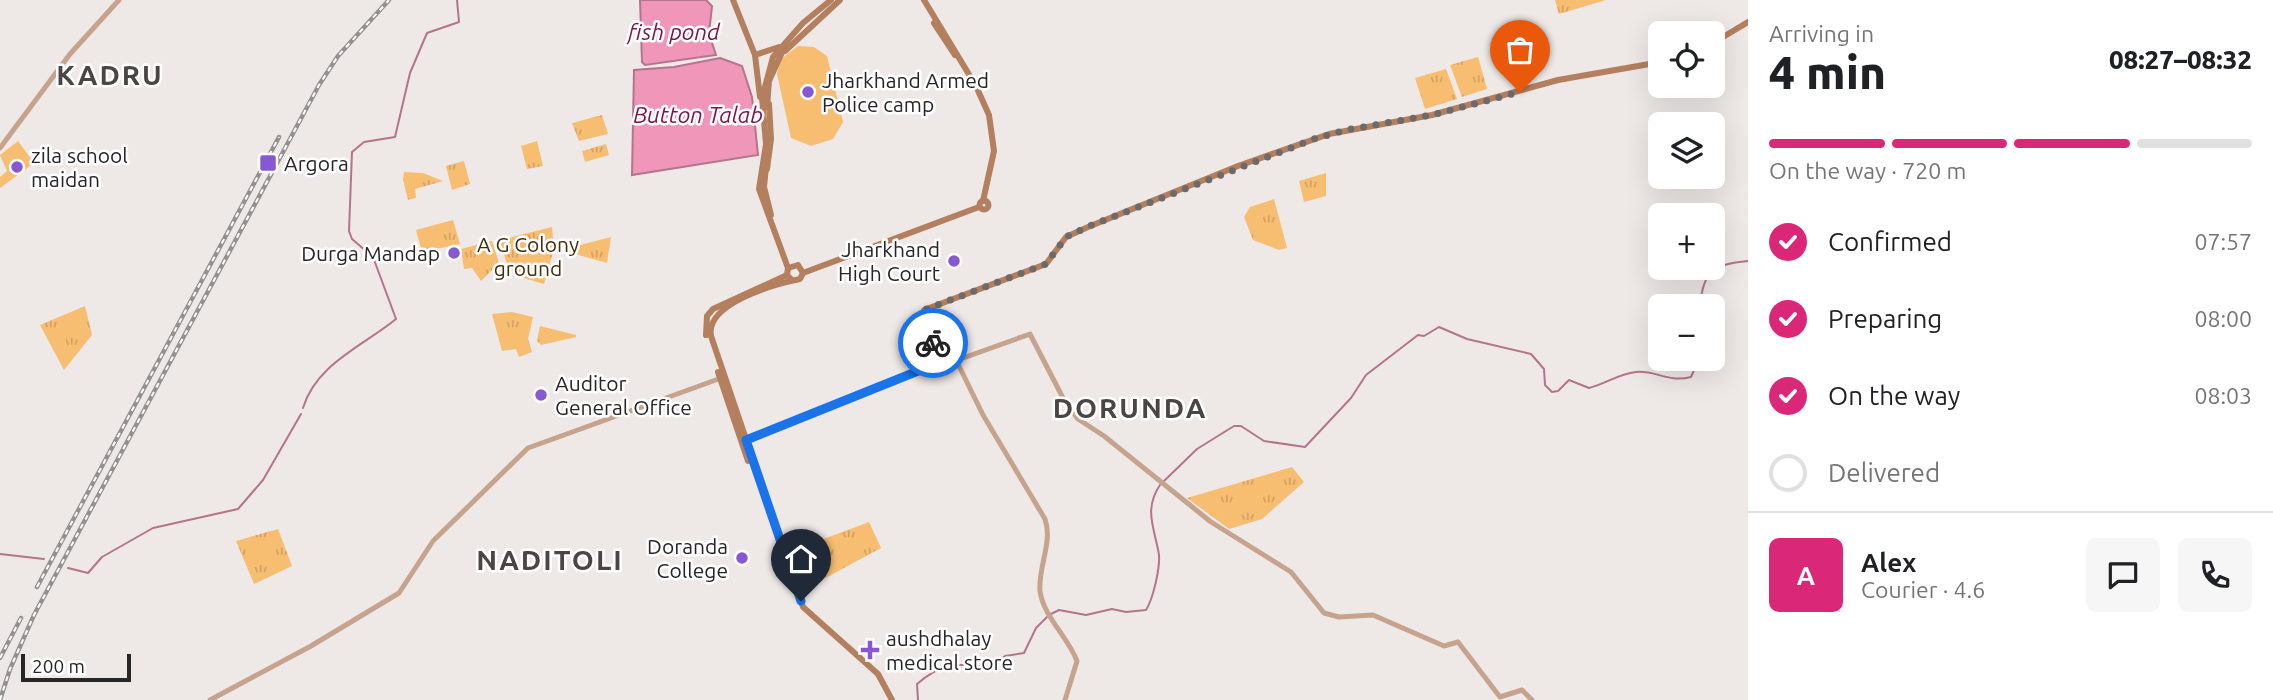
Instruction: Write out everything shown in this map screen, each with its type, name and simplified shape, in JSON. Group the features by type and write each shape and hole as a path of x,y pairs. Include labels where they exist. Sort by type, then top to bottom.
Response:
{"main road":[{"path":"733,0 755,55 764,113"},
{"path":"755,55 780,46 835,0"},
{"path":"767,208 771,139 768,100 771,81 786,50 835,0"},
{"path":"780,46 768,70 762,98 766,144 759,188 790,272 800,279 803,273 981,204 994,151 992,128 985,102 922,0"},
{"path":"1725,36 1748,22"},
{"path":"746,440 939,362 923,316 924,310 1046,264 1066,237 1087,227 1238,166 1329,134 1432,115 1558,80 1648,64"},
{"path":"803,273 801,267 719,304 707,316 705,331 799,606 811,621 876,677 889,700"},
{"path":"790,272 723,308 714,316 709,329 721,377 746,440 803,607 878,674 889,700"}],"street":[{"path":"0,148 70,54 119,0"},
{"path":"939,362 953,362 1030,334 1072,412 1211,522 1296,576 1327,615 1373,615 1444,646 1458,642 1486,675 1496,694 1500,697 1522,690 1532,700"},
{"path":"953,362 960,366 984,415 1045,519 1048,533 1040,590 1055,624 1077,660 1065,700"},
{"path":"210,700 312,646 399,593 433,541 463,515 523,451 568,431 721,377"}],"green space":[{"path":"1555,0 1606,0 1559,14"},
{"name":"Jharkhand Armed Police camp","path":"798,46 814,47 827,56 843,122 833,139 811,146 791,138 777,74 781,59"},
{"path":"1478,57 1487,89 1462,97 1450,65"},
{"path":"1446,69 1457,99 1425,109 1415,78"},
{"path":"602,115 608,134 579,141 572,123"},
{"name":"zila school maidan","path":"18,141 34,163 0,188 0,177 7,171 0,155"},
{"path":"537,141 543,166 527,169 521,146"},
{"path":"606,144 609,155 585,162 582,151"},
{"path":"464,161 470,184 452,190 446,166"},
{"path":"404,172 423,173 443,181 415,189 416,198 408,200 403,180"},
{"path":"1326,173 1326,196 1304,202 1299,181"},
{"path":"1274,199 1287,248 1279,250 1253,240 1244,217 1250,207"},
{"path":"453,220 460,244 422,252 416,230"},
{"name":"A G Colony ground","path":"552,227 554,249 544,284 512,271 500,240"},
{"path":"611,237 607,263 561,250"},
{"path":"492,241 499,263 481,281 472,268 464,269 461,249"},
{"path":"85,306 92,335 64,370 40,325"},
{"path":"512,312 533,317 528,339 532,352 519,357 516,349 502,351 492,314"},
{"path":"540,326 576,337 541,345 537,341"},
{"path":"1292,467 1304,482 1262,519 1229,529 1187,498"},
{"path":"869,522 881,548 805,589 789,552"},
{"path":"278,529 292,566 254,584 236,541"}],"water":[{"name":"fish pond","path":"640,0 706,0 712,6 709,34 716,55 645,65 642,62"},
{"name":"Button Talab","path":"720,58 742,66 752,97 758,155 632,175 634,70 674,67"}],"waterway":[{"path":"303,408 318,379 329,368 396,319 373,257 352,239 349,231 352,152 364,142 395,137 410,73 427,33 459,22 457,0"},
{"path":"1701,294 1707,277 1718,267 1748,261"},
{"path":"1164,481 1197,449 1234,426 1241,426 1264,441 1305,447 1351,398 1366,375 1418,335 1424,336 1439,327 1467,339 1531,354 1544,369 1545,385 1552,392 1558,391 1569,380 1589,388 1636,372 1683,378 1691,377 1694,371"},
{"path":"68,568 88,573 102,557 153,528 238,509 263,480 301,414"},
{"path":"1051,614 1059,610 1086,615 1112,609 1126,612 1146,610 1158,568 1159,555 1151,511 1160,485"},
{"path":"0,554 44,559"},
{"path":"918,700 917,684 945,667 992,667 1005,656 1024,653 1036,628 1047,617"}],"railway":[{"path":"0,700 10,669 34,615 319,85 338,56 389,0"},
{"path":"37,587 279,137"},
{"path":"0,658 21,618"}],"way so far":[{"path":"933,343 923,316 924,310 1046,264 1066,237 1087,227 1213,179 1238,166 1314,139 1346,130 1420,118 1520,92"}],"place":[{"name":"Jharkhand Armed Police camp","path":"808,92"},
{"name":"Argora","path":"268,163"},
{"name":"zila school maidan","path":"17,167"},
{"name":"Durga Mandap","path":"454,253"},
{"name":"Jharkhand High Court","path":"954,261"},
{"name":"Auditor General Office","path":"541,395"},
{"name":"Doranda College","path":"742,558"},
{"name":"aushdhalay medical store","path":"870,650"}],"district":[{"name":"KADRU","path":"110,74"},
{"name":"DORUNDA","path":"1130,407"},
{"name":"NADITOLI","path":"550,559"}],"route":[{"path":"801,601 746,440 938,363 940,358 933,343"}]}
